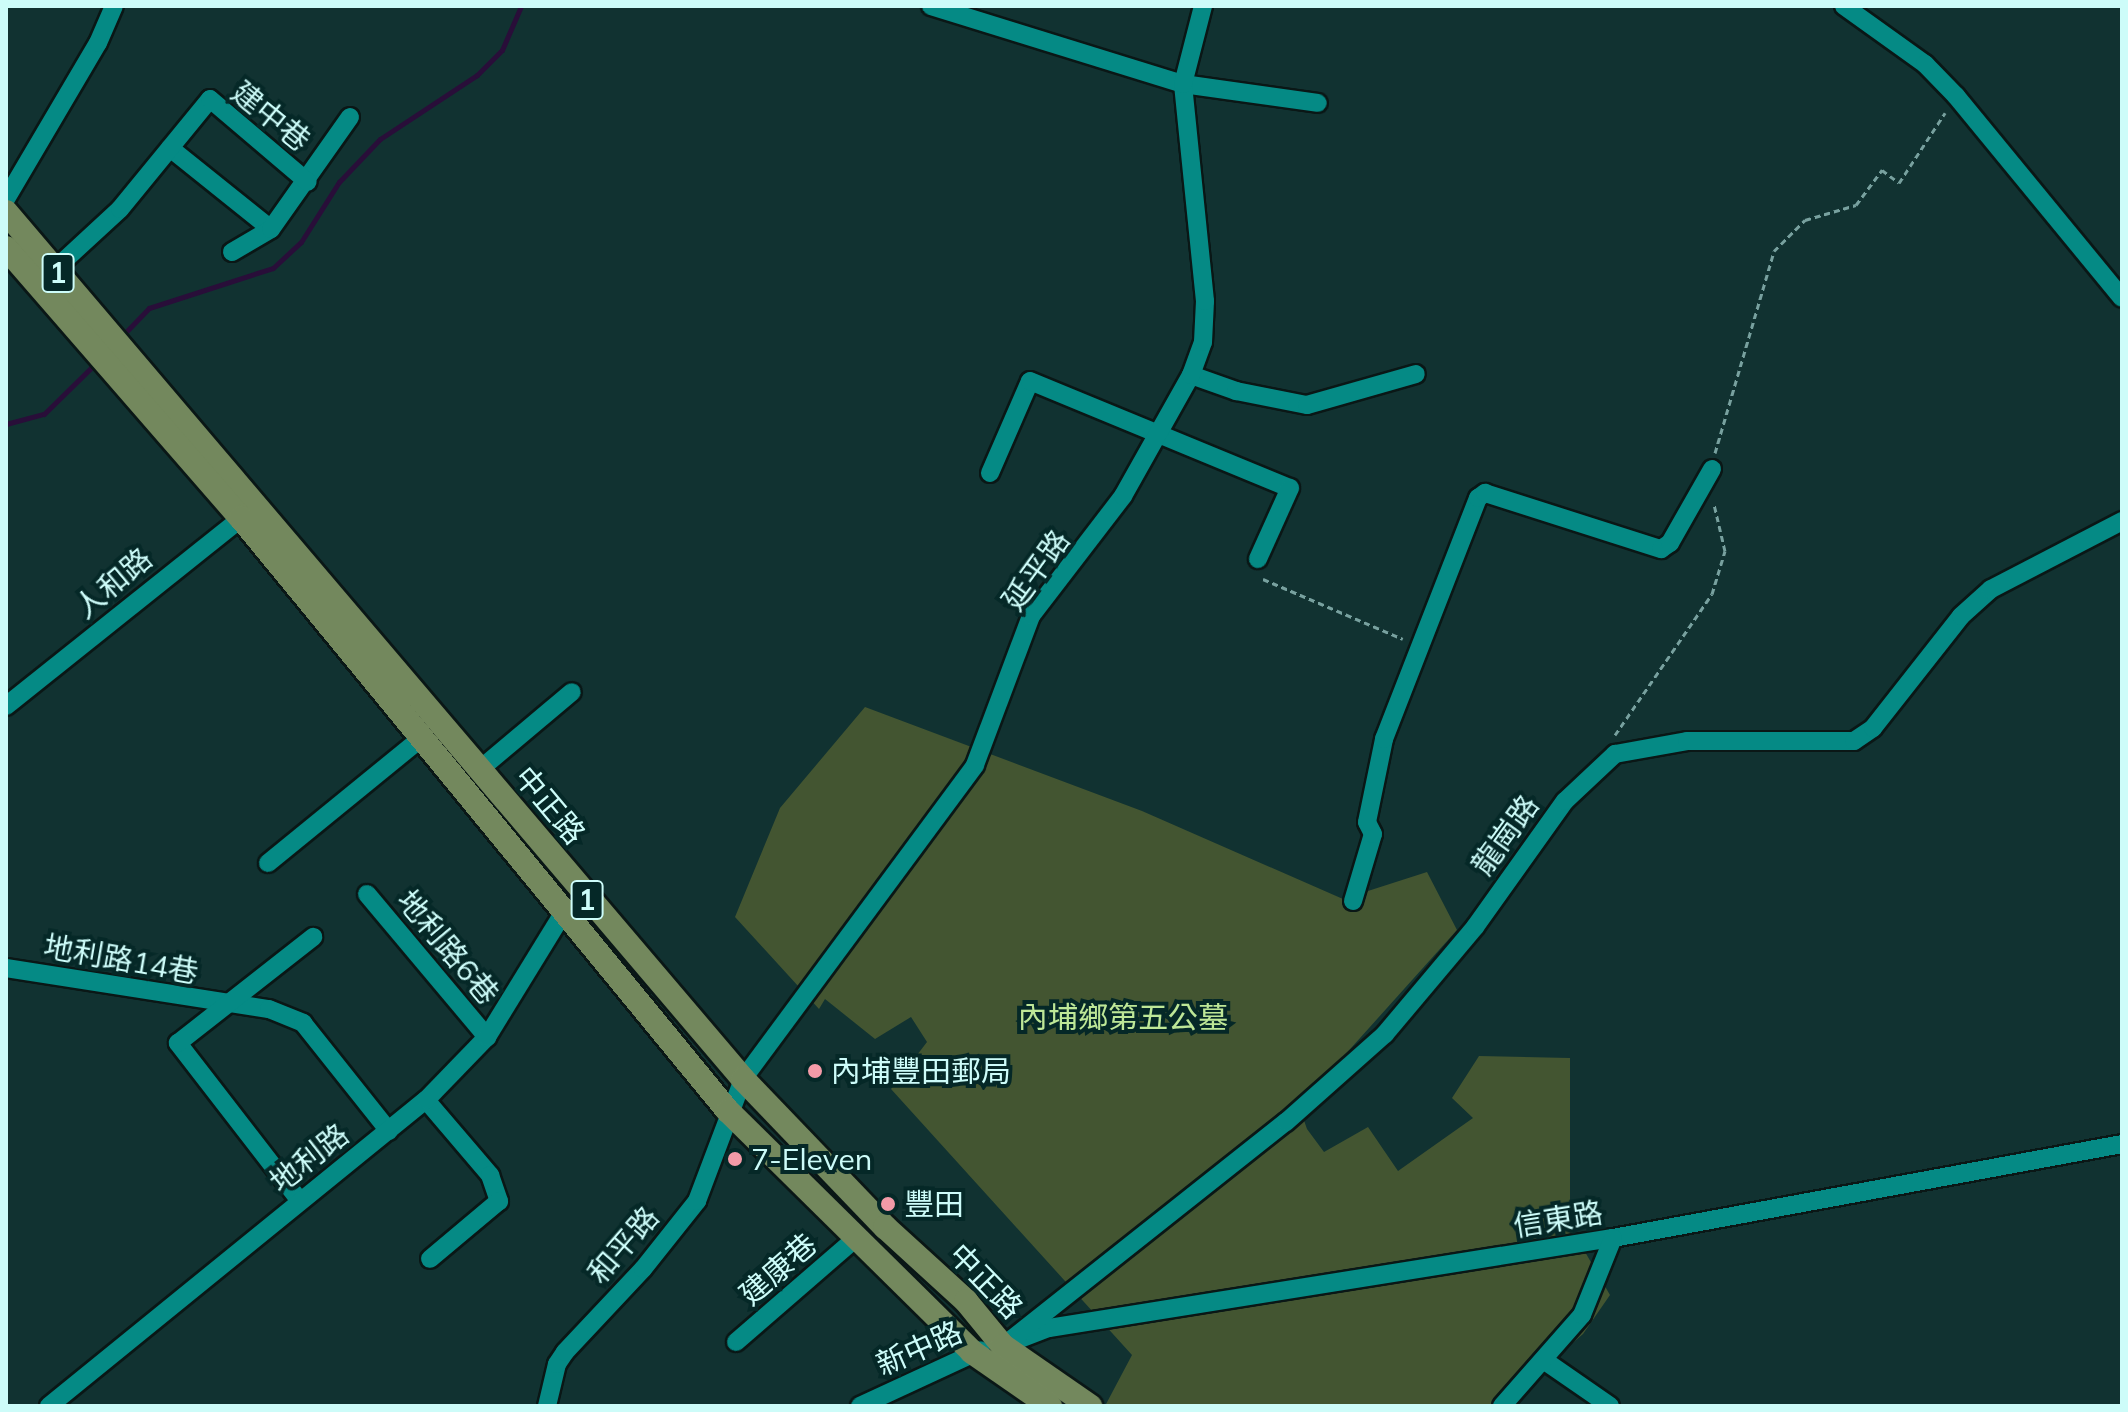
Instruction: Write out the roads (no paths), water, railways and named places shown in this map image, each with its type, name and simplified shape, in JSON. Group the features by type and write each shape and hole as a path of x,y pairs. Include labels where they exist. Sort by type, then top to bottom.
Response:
{"main road":[{"name":"中正路","path":"6,212 55,269 109,351"},
{"name":"中正路","path":"6,248 109,351 479,770 743,1079 885,1227 966,1301 1003,1346 1085,1405"},
{"name":"中正路","path":"250,511 420,739 562,915 728,1111 972,1352 1050,1406"}],"street":[{"path":"6,199 98,43 114,6"},
{"path":"931,6 1183,84 1318,103"},
{"name":"延平路","path":"728,1111 743,1079 808,998 975,765 1031,616 1093,539 1191,375 1203,342 1205,301 1183,84 1203,6"},
{"path":"1844,6 1925,64 1956,96 2122,298"},
{"name":"建中巷","path":"55,269 120,209 210,99 308,182"},
{"path":"232,252 271,229 308,182 350,117"},
{"path":"170,148 271,229"},
{"path":"1191,375 1236,391 1307,405 1416,374"},
{"path":"990,473 1030,381 1290,488 1258,559"},
{"path":"1353,901 1373,834 1367,822 1384,739 1478,498 1485,493 1661,549 1670,543 1712,469"},
{"name":"人和路","path":"6,706 250,511"},
{"name":"龍崗路","path":"1003,1346 1286,1122 1385,1034 1475,927 1565,801 1615,754 1687,741 1854,741 1873,728 1961,616 1991,589 2122,521"},
{"path":"479,770 572,692"},
{"path":"268,863 420,739"},
{"name":"地利路6巷","path":"367,894 487,1037"},
{"name":"地利路","path":"62,1402 300,1201 426,1100 487,1037 562,915"},
{"name":"地利路14巷","path":"300,1201 178,1043 313,937"},
{"name":"地利路14巷","path":"6,968 269,1009 303,1023 389,1131"},
{"path":"426,1100 490,1175 499,1201 430,1259"},
{"name":"和平路","path":"547,1406 565,1352 697,1201 728,1111"},
{"name":"信東路","path":"1003,1346 1049,1328 1613,1238 2122,1144"},
{"name":"建康巷","path":"736,1342 856,1238"},
{"path":"1502,1406 1545,1361 1582,1315 1613,1238"},
{"name":"新中路","path":"860,1406 972,1352 1003,1346"},
{"path":"1545,1361 1610,1406"}],"waterway":[{"path":"121,337 149,308 273,268 301,242 339,182 380,139 477,75 502,50 521,6"},
{"path":"6,424 44,414 97,362"}],"place":[{"name":"內埔豐田郵局","path":"815,1071"},
{"name":"7-Eleven","path":"735,1159"},
{"name":"豐田","path":"888,1204"}],"park label":[{"name":"內埔鄉第五公墓","path":"1123,1017"}]}
